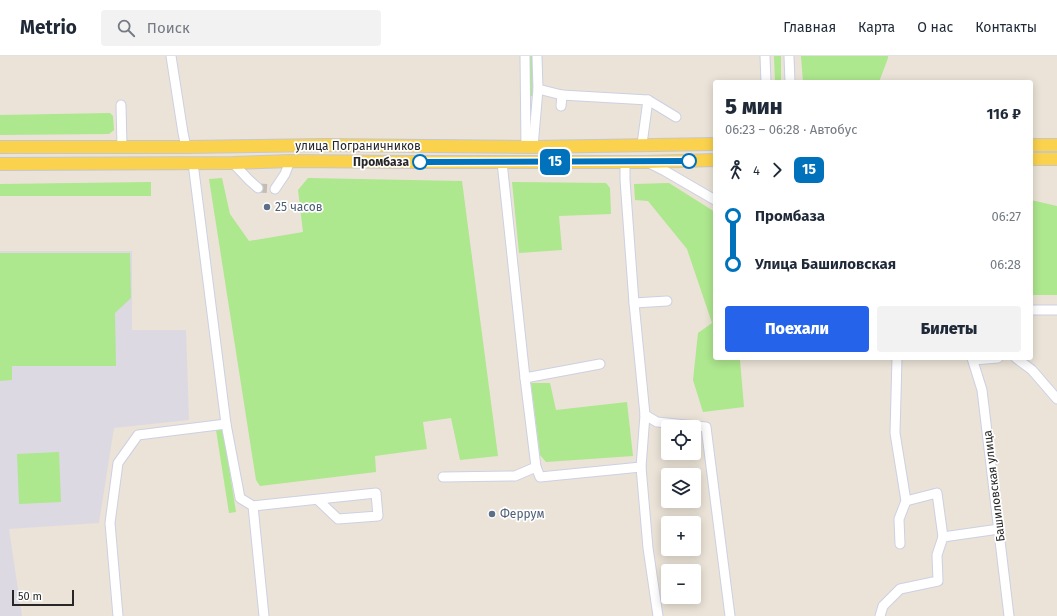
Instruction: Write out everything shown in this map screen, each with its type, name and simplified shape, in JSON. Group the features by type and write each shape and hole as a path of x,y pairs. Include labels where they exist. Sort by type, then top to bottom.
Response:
{"main road":[{"name":"улица Пограничников","path":"0,147 186,148 325,145 530,147 713,144"},
{"path":"1033,145 1057,145"},
{"path":"343,146 348,148 352,154 351,157 343,162"},
{"path":"393,146 386,149 385,153 390,159 399,162"},
{"path":"1033,159 1057,159"},
{"name":"улица Пограничников","path":"0,164 233,163 290,161 646,162 713,160"}],"street":[{"path":"171,56 186,148"},
{"path":"525,56 530,147"},
{"path":"530,147 538,89 537,56"},
{"path":"765,56 766,80"},
{"path":"790,56 790,80"},
{"path":"538,89 562,96 648,100 676,117"},
{"path":"561,106 562,96"},
{"path":"642,144 648,100"},
{"path":"121,105 122,147"},
{"path":"275,189 285,174 290,161"},
{"path":"502,162 525,378 536,467 540,477 641,466"},
{"path":"625,162 634,303 645,415 641,466 648,548 658,616"},
{"path":"646,162 665,171 713,199"},
{"path":"193,163 226,424 240,498 253,506 376,493 378,516 338,519 318,500"},
{"path":"233,163 258,188"},
{"path":"634,303 667,301"},
{"path":"1033,310 1057,310"},
{"path":"897,360 895,432 906,501 899,519 900,544"},
{"name":"Башиловская улица","path":"972,360 982,390 1009,616"},
{"path":"1019,360 1032,370 1057,400"},
{"path":"525,378 600,364"},
{"path":"645,415 657,422 706,427 730,616"},
{"path":"118,616 110,523 118,462 138,435 226,424"},
{"path":"443,477 515,476 536,467"},
{"path":"880,616 883,606 900,589 938,581 937,555 943,537 937,493 906,501"},
{"path":"253,506 264,616"},
{"path":"943,537 999,529"}],"shaded area":[{"path":"0,251 132,251 132,330 186,330 189,420 114,428 99,523 9,529 22,616 0,616"}],"green space":[{"path":"529,56 532,56 533,96 530,96"},
{"path":"774,56 781,56 781,80 775,80"},
{"path":"801,56 888,56 880,80 803,80"},
{"path":"110,113 113,116 114,130 109,134 0,135 0,115"},
{"path":"222,178 230,214 249,241 303,232 298,190 308,178 462,181 498,456 460,460 451,418 423,422 427,449 375,456 376,472 260,486 256,480 209,179"},
{"path":"151,182 151,196 0,196 0,184"},
{"path":"512,182 606,183 610,188 611,214 559,216 562,250 519,253"},
{"path":"669,183 713,211 713,360 740,360 744,407 703,412 693,380 698,333 712,323 687,249 648,201 635,200 634,184"},
{"path":"1033,200 1057,206 1057,295 1033,295"},
{"path":"0,253 130,253 131,298 115,313 116,366 12,366 12,380 0,381"},
{"path":"531,383 550,383 556,410 627,402 633,456 546,462 540,455"},
{"path":"223,429 236,512 229,513 216,430"},
{"path":"59,452 61,502 19,504 17,454"}],"tunnel":[{"path":"258,188 275,189"}],"bus line":[{"name":"15","path":"420,162 689,161"}],"place":[{"name":"Промбаза","path":"420,162"},
{"name":"25 часов","path":"267,207"},
{"name":"Феррум","path":"492,514"}]}
